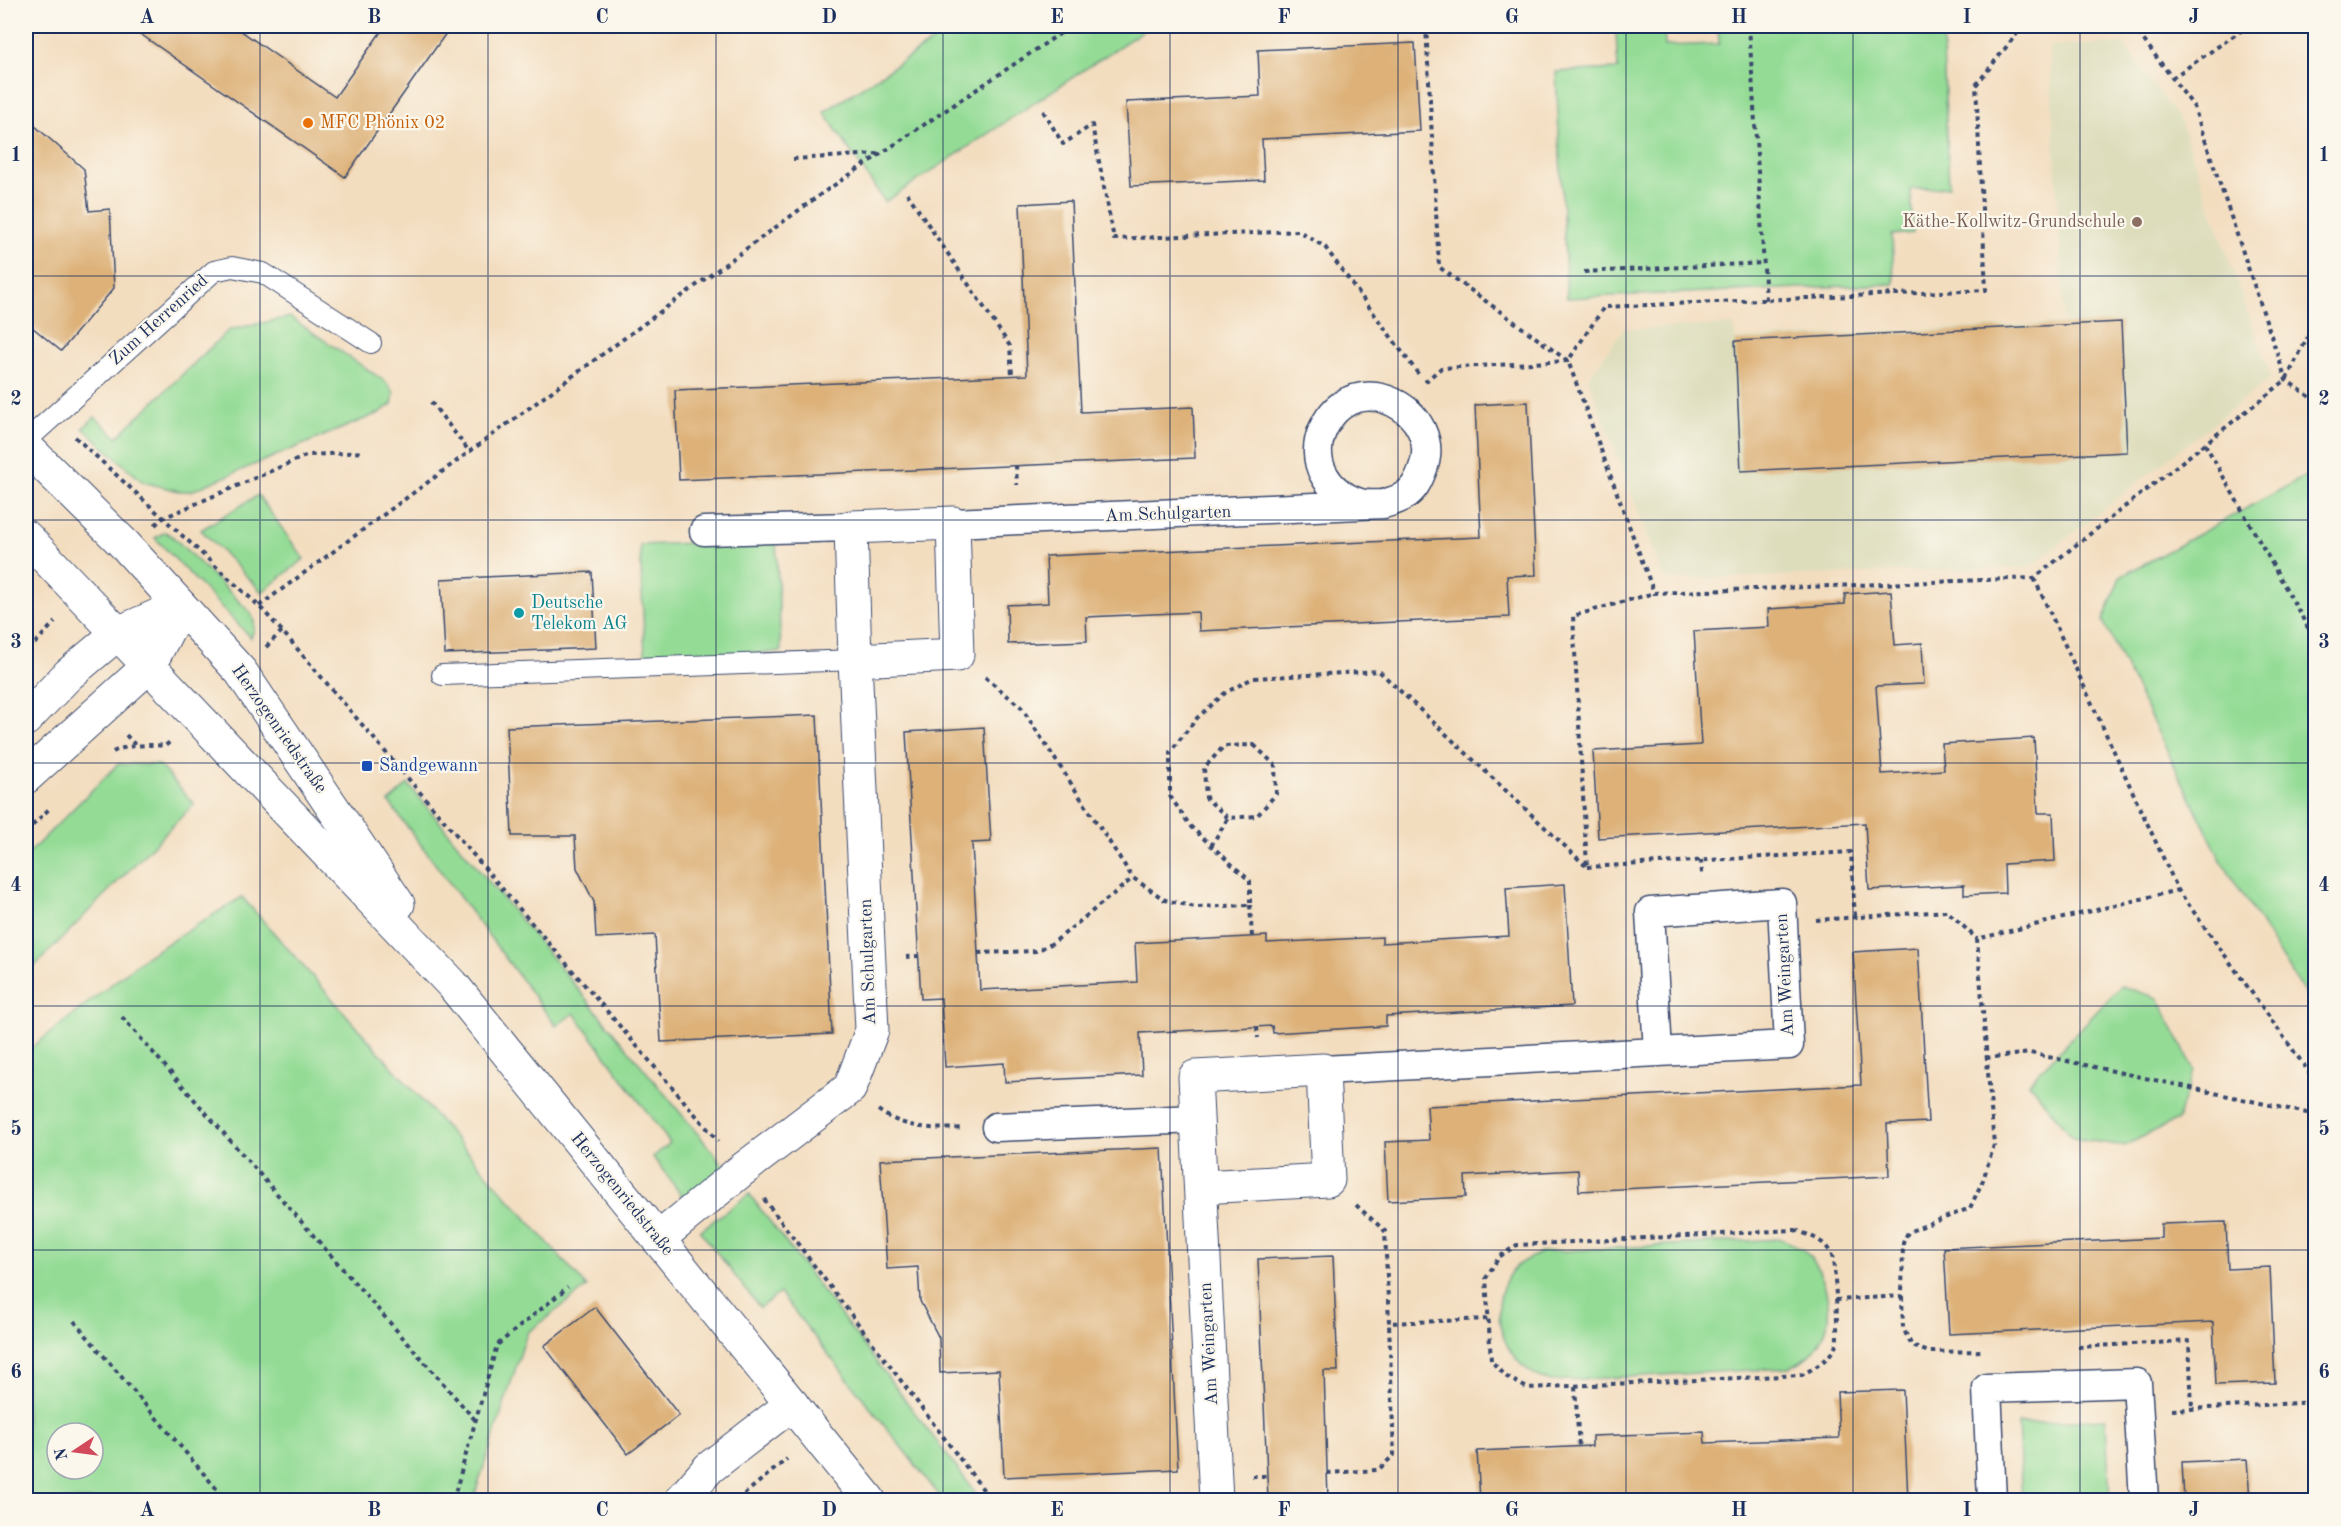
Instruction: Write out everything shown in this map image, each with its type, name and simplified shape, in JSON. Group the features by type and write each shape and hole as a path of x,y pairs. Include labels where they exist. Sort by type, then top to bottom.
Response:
{"street":[{"name":"Herzogenriedstraße","path":"26,447 126,546 241,672 452,984"},
{"name":"Am Schulgarten","path":"704,531 952,523 1383,504"},
{"path":"855,660 957,655 952,523"},
{"name":"Am Schulgarten","path":"850,527 872,1030 850,1088"},
{"name":"Herzogenriedstraße","path":"26,537 452,984 869,1500"},
{"path":"26,719 68,675 118,633 180,606"},
{"path":"26,777 149,666 180,606"},
{"name":"Am Weingarten","path":"1216,1500 1195,1077 1789,1045 1782,903 1650,912 1658,1052"},
{"path":"1201,1187 1328,1180 1323,1070"},
{"path":"658,1239 742,1170 850,1088"},
{"path":"996,1127 1198,1119"},
{"path":"1992,1500 1987,1388 2137,1383 2144,1500"},
{"path":"681,1500 709,1468 792,1404"}],"lane":[{"name":"Zum Herrenried","path":"26,441 52,415 214,271 232,267 263,273 371,343"},
{"path":"442,675 855,660"}],"path":[{"path":"259,606 821,194 1071,26"},
{"path":"1426,26 1439,267 1568,361 1654,593"},
{"path":"1749,26 1766,300"},
{"path":"1568,361 1604,307 1986,290 1976,85 2023,26"},
{"path":"2133,26 2194,107 2286,380 2316,401"},
{"path":"2172,78 2248,26"},
{"path":"1043,111 1063,144 1092,125 1114,239 1299,231 1326,248 1424,383 1441,368 1568,361"},
{"path":"793,159 880,154"},
{"path":"907,193 1010,346 1012,375"},
{"path":"1584,272 1764,263"},
{"path":"1587,867 1573,616 1654,593 2034,578 2286,380 2316,321"},
{"path":"431,402 469,451"},
{"path":"52,415 259,606 282,631 742,1170 991,1500"},
{"path":"2205,443 2316,642"},
{"path":"164,518 308,456 364,452"},
{"path":"2034,578 2178,890 2316,1082"},
{"path":"26,644 35,643 58,618"},
{"path":"262,651 282,631"},
{"path":"957,655 1022,707 1133,878 1165,900 1195,908 1251,905"},
{"path":"1252,937 1250,881 1191,827 1170,796 1170,752 1197,718 1225,693 1253,678 1379,671 1587,867 1851,852 1855,918"},
{"path":"1254,745 1275,765 1276,794 1257,816 1228,818 1206,798 1204,768 1224,747 1254,745"},
{"path":"138,747 165,746"},
{"path":"1211,846 1228,818"},
{"path":"978,953 1036,951 1053,943 1133,878"},
{"path":"1977,939 2178,890"},
{"path":"1783,922 1947,911 1977,939 1994,1145 1983,1180 1970,1208 1908,1232 1903,1243 1902,1296 1836,1300"},
{"path":"901,957 918,956"},
{"path":"122,1017 476,1421"},
{"path":"1986,1058 2030,1053 2316,1115"},
{"path":"850,1088 891,1120 935,1130"},
{"path":"1328,1180 1385,1231 1394,1455 1378,1470 1328,1473"},
{"path":"1795,1230 1817,1238 1832,1256 1836,1300 1838,1343 1824,1362 1802,1375 1527,1388 1507,1377 1491,1361 1486,1278 1499,1257 1517,1245 1795,1230"},
{"path":"453,1500 496,1345 568,1287"},
{"path":"1389,1323 1488,1319"},
{"path":"74,1321 226,1500"},
{"path":"1575,1387 1579,1447"},
{"path":"2139,1412 2316,1402"},
{"path":"737,1500 817,1435"},
{"path":"1244,1477 1267,1476"}],"shaded area":[{"name":"Käthe-Kollwitz-Grundschule","path":"2123,44 2180,121 2271,378 2030,567 1664,580 1588,378 1623,329 1734,325 1735,339 2064,323 2049,46"}],"green space":[{"path":"956,26 1150,26 885,202 824,112"},
{"path":"1718,26 1942,26 1949,187 1911,189 1913,233 1892,235 1894,284 1567,298 1556,72 1618,69 1616,31 1664,29 1665,46 1719,44"},
{"path":"290,317 386,382 394,393 392,404 379,413 191,491 179,491 143,482 83,428 95,417 117,437 229,330"},
{"path":"2315,471 2315,1010 2221,860 2103,621 2120,577"},
{"path":"258,495 304,559 262,592 201,530"},
{"path":"165,532 172,536 250,612 254,625 251,638 155,538"},
{"path":"776,540 781,652 645,657 640,545"},
{"path":"118,764 159,765 194,804 26,975 26,856"},
{"path":"408,784 727,1169 685,1200 653,1157 670,1143 574,1013 556,1026 389,802"},
{"path":"242,897 587,1287 527,1333 473,1500 26,1500 26,1052 147,956"},
{"path":"2121,986 2158,998 2194,1070 2177,1120 2124,1146 2073,1138 2029,1083"},
{"path":"749,1194 981,1500 943,1500 780,1293 760,1308 700,1231"},
{"path":"1781,1239 1802,1249 1810,1258 1823,1280 1828,1306 1828,1319 1820,1342 1806,1357 1789,1368 1551,1381 1535,1375 1522,1365 1504,1338 1499,1306 1502,1290 1509,1275 1516,1267 1543,1252"},
{"path":"2106,1419 2110,1500 2022,1500 2018,1424"}],"building":[{"path":"129,26 234,26 335,97 385,26 451,26 345,177"},
{"path":"1415,43 1420,131 1262,139 1264,180 1131,186 1126,102 1260,96 1258,50"},
{"path":"26,118 84,169 89,211 110,209 114,288 61,351 26,322"},
{"path":"1071,201 1081,412 1193,407 1195,458 679,480 675,390 1027,375 1020,204"},
{"path":"2121,322 2127,452 1741,471 1735,341"},
{"path":"1528,402 1536,575 1507,576 1509,617 1199,631 1198,612 1086,617 1087,641 1008,644 1007,605 1048,603 1046,556 1481,537 1475,405"},
{"name":"Deutsche Telekom AG","path":"592,572 596,648 445,654 441,579"},
{"path":"1891,591 1895,645 1922,643 1924,684 1876,686 1882,774 1944,770 1942,744 2034,738 2038,813 2053,813 2055,861 2004,864 2005,893 1964,895 1964,885 1869,890 1865,823 1598,838 1593,751 1701,745 1694,631 1769,627 1768,609 1845,604 1845,594"},
{"path":"817,715 832,1034 661,1042 655,935 596,938 594,902 577,868 575,836 512,836 507,727"},
{"path":"984,727 991,842 972,843 980,990 1137,982 1135,943 1267,936 1267,943 1382,937 1382,943 1509,936 1506,888 1565,884 1572,1006 1386,1016 1386,1026 1273,1033 1272,1026 1140,1033 1142,1075 1005,1082 1004,1063 945,1067 941,998 921,999 906,732"},
{"path":"1918,948 1928,1122 1887,1124 1889,1176 1579,1191 1578,1170 1465,1176 1466,1197 1388,1201 1385,1142 1429,1140 1427,1106 1861,1085 1853,952"},
{"path":"1162,1148 1178,1469 1004,1477 999,1370 940,1373 939,1338 920,1301 918,1267 887,1269 880,1160"},
{"path":"2226,1222 2228,1269 2270,1267 2275,1383 2216,1385 2213,1322 1949,1334 1944,1248 2161,1238 2161,1224"},
{"path":"1333,1256 1338,1371 1324,1371 1328,1500 1268,1500 1258,1259"},
{"path":"595,1307 679,1415 628,1454 544,1346"},
{"path":"1903,1390 1908,1500 1480,1500 1477,1451 1592,1446 1592,1436 1704,1432 1705,1443 1839,1438 1837,1392"},
{"path":"2247,1459 2250,1500 2184,1500 2182,1462"}],"place":[{"name":"MFC Phönix 02","path":"308,123"},
{"name":"Käthe-Kollwitz-Grundschule","path":"2137,222"},
{"name":"Deutsche Telekom AG","path":"519,613"},
{"name":"Sandgewann","path":"367,766"}]}
